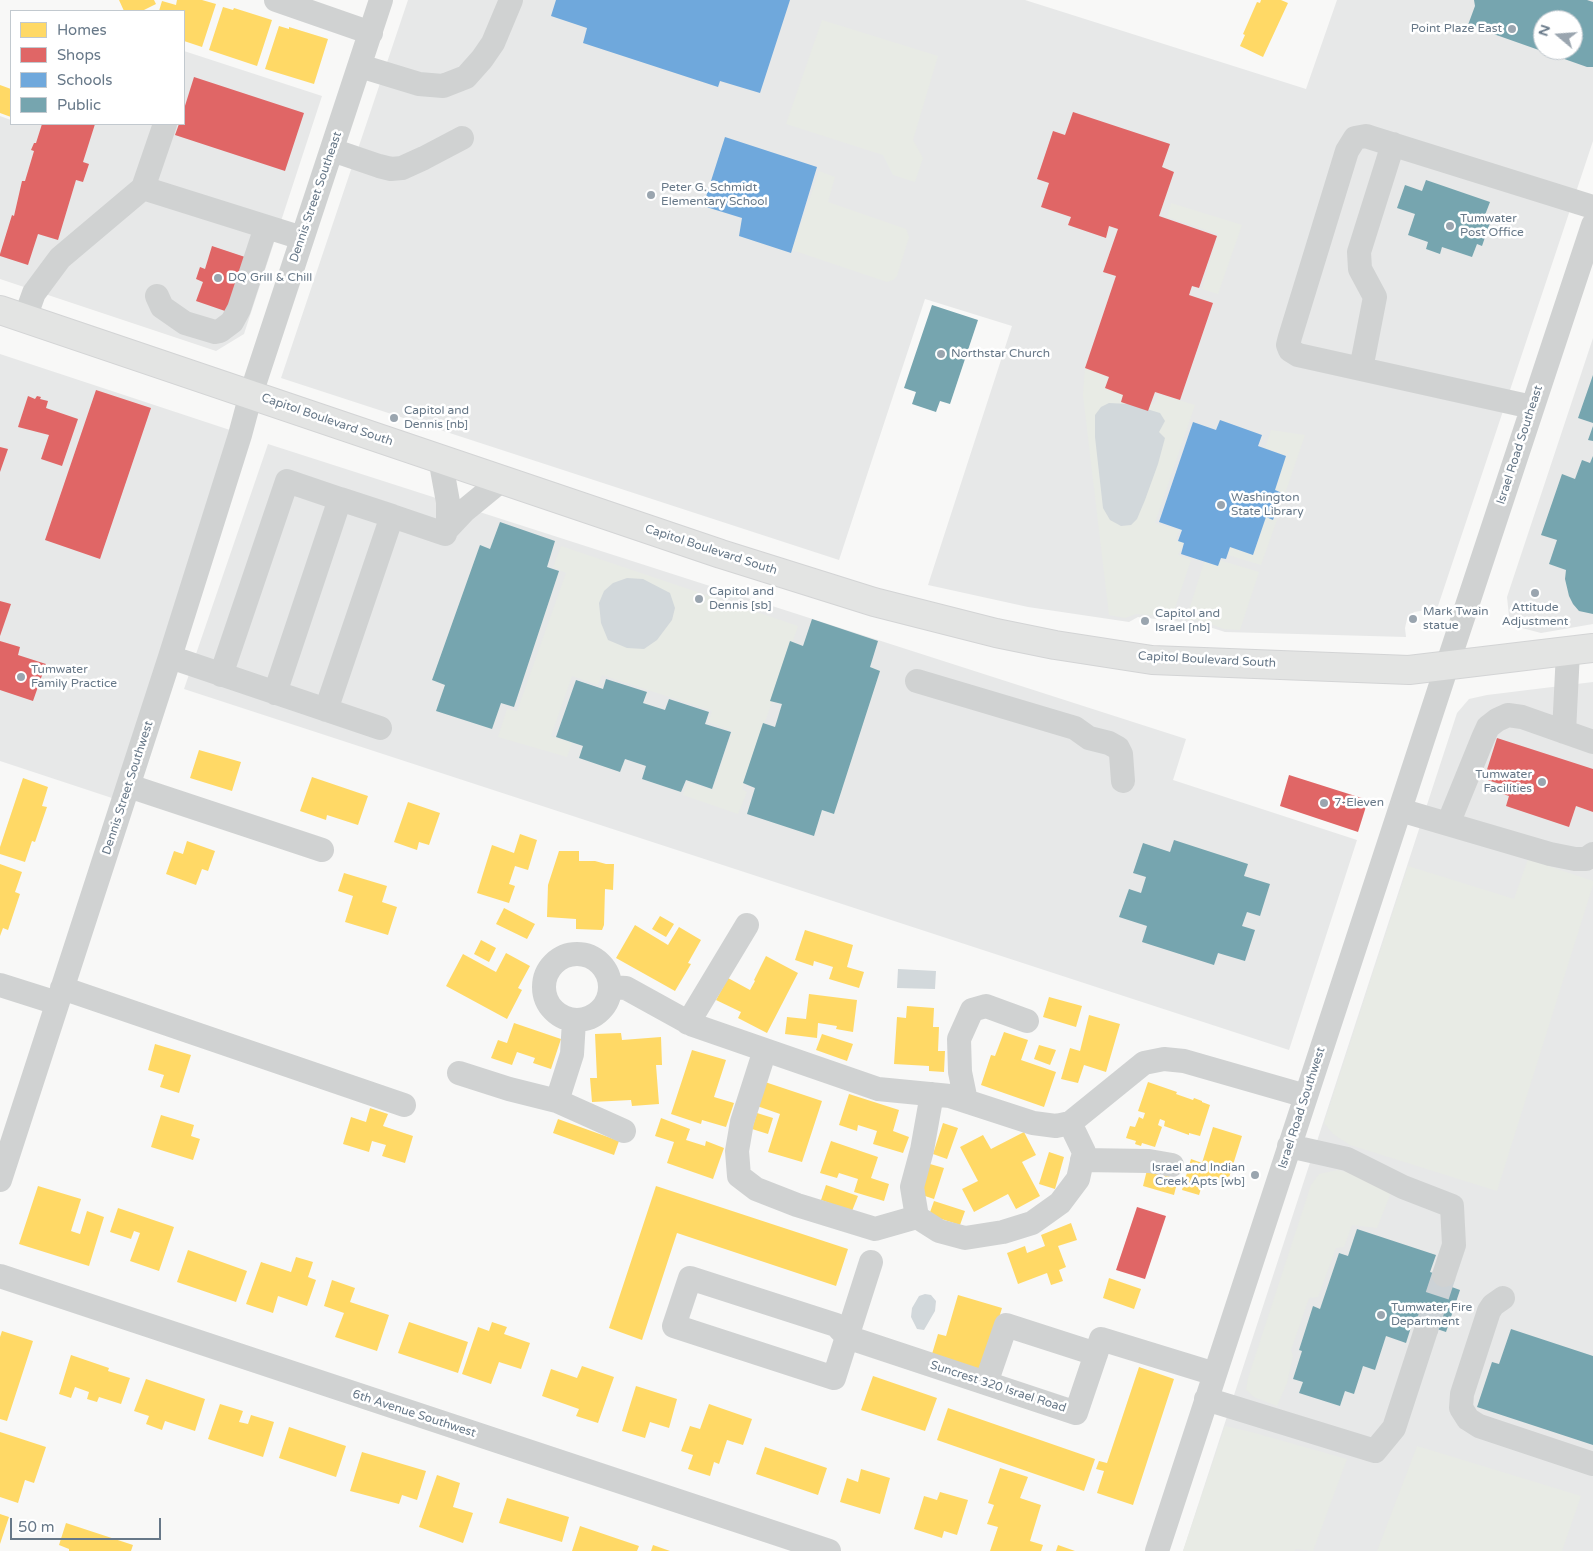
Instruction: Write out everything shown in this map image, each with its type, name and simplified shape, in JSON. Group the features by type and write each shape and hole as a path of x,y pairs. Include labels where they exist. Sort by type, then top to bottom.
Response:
{"main road":[{"name":"Capitol Boulevard South","path":"13,314 721,554 874,602 996,633 1055,645 1152,660 1409,670 1580,650"}],"street":[{"path":"276,0 371,33"},
{"name":"Dennis Street Southeast","path":"251,394 382,0"},
{"path":"360,66 419,84 443,86 466,76 482,59 493,43 511,0"},
{"path":"13,314 34,293 60,258 143,188 165,125"},
{"path":"1532,407 1298,355 1290,350 1288,345 1347,151 1355,138 1366,136 1593,207"},
{"path":"332,150 379,166 402,168 462,138"},
{"path":"1361,369 1375,297 1360,269 1359,252 1393,144"},
{"path":"143,188 302,238"},
{"name":"Israel Road Southeast","path":"1447,666 1593,225"},
{"path":"157,296 162,307 185,323 215,332 220,331 232,322 239,309 266,227"},
{"name":"Dennis Street Southwest","path":"2,1167 129,786 240,435 251,394"},
{"path":"440,458 448,502 448,528 464,511 503,479"},
{"path":"221,675 287,480 445,534"},
{"path":"275,693 340,499"},
{"path":"326,710 392,516"},
{"path":"1564,732 1580,650"},
{"path":"170,657 380,728"},
{"name":"Israel Road Southwest","path":"1157,1551 1447,666"},
{"path":"917,681 1075,728 1089,738 1110,743 1118,748 1121,754 1123,781"},
{"path":"1448,824 1488,727 1497,720 1508,715 1522,717 1593,742"},
{"path":"129,786 322,850"},
{"path":"1400,810 1558,856 1586,859 1593,854"},
{"path":"688,1023 747,925"},
{"path":"573,954 595,959 606,972 610,987 608,998 603,1008 585,1020 574,1021 564,1018 555,1012 548,1004 544,994 545,978 554,963 563,957 573,954"},
{"path":"0,985 60,996 404,1105"},
{"path":"610,987 626,988 688,1023 878,1089 950,1096 1033,1123 1056,1126 1070,1123 1144,1063 1164,1059 1184,1061 1306,1096"},
{"path":"966,1101 960,1072 959,1039 972,1010 986,1006 1027,1020"},
{"path":"557,1101 572,1054 574,1021"},
{"path":"765,1050 742,1122 737,1151 739,1176 756,1189 797,1205 875,1229 917,1217"},
{"path":"459,1072 509,1089 557,1101 624,1131"},
{"path":"932,1094 922,1150 912,1187 917,1217 938,1231 966,1238 1003,1232 1032,1223 1060,1203 1078,1179 1084,1152 1070,1123"},
{"path":"1290,1146 1347,1159 1403,1187 1452,1206 1454,1245 1444,1275"},
{"path":"1082,1160 1149,1160 1172,1165"},
{"path":"847,1337 871,1262"},
{"name":"6th Avenue Southwest","path":"0,1276 828,1551"},
{"name":"Suncrest 320 Israel Road","path":"847,1337 834,1378 674,1326 690,1278 836,1325 847,1337 1076,1413 1101,1339 1215,1374"},
{"path":"1502,1298 1489,1311 1462,1394 1461,1408 1468,1419 1479,1426 1593,1464"},
{"path":"986,1383 1006,1325 1096,1354"},
{"path":"1206,1399 1375,1451 1394,1428 1426,1330"}],"shaded area":[{"path":"408,0 1025,0 1306,89 1337,0 1593,0 1593,141 1436,612 1426,610 1414,612 1407,619 1406,637 1225,632 1200,624 1138,617 1129,622 1028,607 928,585 1012,326 925,299 839,560 281,378"},
{"path":"822,20 938,56 913,140 923,158 915,182 893,175 883,155 786,124"},
{"path":"185,51 322,96 244,334 216,351 0,279 0,116 10,120 10,125 185,125"},
{"path":"819,171 835,177 828,202 906,229 909,237 897,276 893,280 887,282 792,250"},
{"path":"1171,203 1242,225 1218,294 1202,289 1218,234 1167,217"},
{"path":"1593,338 1593,624 1541,633 1522,628 1509,616 1507,597"},
{"path":"0,354 236,432 115,799 0,761"},
{"path":"1085,368 1108,376 1105,388 1154,404 1159,394 1195,405 1155,523 1179,530 1176,540 1184,543 1178,555 1191,560 1172,617 1136,614 1125,618 1109,615 1083,395"},
{"path":"1109,403 1130,404 1160,413 1165,421 1159,432 1165,438 1158,464 1137,519 1131,525 1121,526 1110,520 1103,508 1095,437 1095,415 1101,407"},
{"path":"1271,430 1305,435 1285,494 1275,490 1286,456 1265,448"},
{"path":"268,444 1186,739 1173,780 1357,840 1289,1050 184,689"},
{"path":"1266,517 1277,520 1261,565 1228,555 1230,547 1253,555"},
{"path":"561,546 798,626 742,789 747,792 738,814 683,795 687,782 713,790 732,731 708,722 712,711 602,675 598,685 572,676 551,736 572,743 567,757 498,737 507,709 517,711 566,573 553,567"},
{"path":"1206,556 1259,572 1240,630 1224,629 1199,620 1186,620"},
{"path":"627,578 643,579 670,593 675,608 672,620 657,640 644,649 627,648 608,640 601,623 599,603 604,591 613,583"},
{"path":"1593,682 1593,1551 1183,1551 1457,713 1469,699 1487,695"},
{"path":"1528,859 1593,881 1593,885 1497,1191 1350,1145 1333,1134 1324,1123 1408,866 1514,899"},
{"path":"898,969 936,971 935,989 897,988"},
{"path":"1338,1170 1394,1185 1377,1228 1352,1225 1344,1247 1336,1248 1318,1297 1309,1298 1291,1350 1293,1356 1287,1383 1277,1406 1254,1397 1246,1390 1248,1378 1311,1185 1319,1174"},
{"path":"931,1295 936,1301 935,1311 924,1330 917,1329 911,1317 912,1308 919,1296"},
{"path":"1225,1426 1347,1459 1313,1551 1296,1549 1294,1551 1183,1551"},
{"path":"1417,1446 1581,1496 1562,1551 1377,1551"}],"building: Homes":[{"path":"119,0 154,0 156,4 144,10 124,10"},
{"path":"177,0 202,0 216,4 202,47 185,41 185,10 159,10 162,1 176,5"},
{"path":"1261,0 1281,0 1288,3 1263,57 1240,46 1245,35 1243,34 1257,2 1260,3"},
{"path":"223,7 233,10 234,8 272,20 257,66 209,50"},
{"path":"279,26 289,29 289,27 328,39 314,84 265,69"},
{"path":"0,85 10,89 10,117 0,113"},
{"path":"199,750 241,762 232,791 190,778"},
{"path":"312,777 368,796 358,825 327,815 326,820 300,811"},
{"path":"23,778 48,787 42,806 47,807 35,842 32,841 25,862 0,854 0,847"},
{"path":"408,802 440,813 429,845 419,842 417,850 394,842"},
{"path":"520,834 537,840 528,870 515,866 509,884 515,886 509,903 477,893 492,845 514,853"},
{"path":"187,841 215,851 208,871 202,869 196,885 166,874 174,851 183,854"},
{"path":"559,851 579,851 579,861 614,864 613,890 605,889 604,925 602,930 576,929 576,919 547,917 548,885"},
{"path":"0,864 22,872 15,892 20,894 8,930 3,928 0,936"},
{"path":"344,873 387,886 382,902 397,907 388,935 345,922 353,896 338,891"},
{"path":"504,908 535,924 527,939 496,924"},
{"path":"660,916 674,924 666,937 652,929"},
{"path":"635,925 668,945 679,927 701,940 688,963 691,964 675,991 616,958"},
{"path":"805,930 853,945 847,967 864,972 859,988 829,979 833,967 814,961 813,966 795,960"},
{"path":"481,940 496,948 489,962 474,954"},
{"path":"506,953 530,966 518,988 522,990 507,1019 446,986 463,954 496,972"},
{"path":"766,956 798,973 767,1033 738,1018 741,1012 716,1000 728,978 750,990"},
{"path":"809,994 857,1000 853,1032 836,1029 837,1026 818,1023 817,1038 785,1034 787,1017 806,1019"},
{"path":"1049,997 1082,1006 1076,1027 1043,1017"},
{"path":"907,1006 934,1008 933,1027 939,1027 938,1051 945,1051 944,1072 929,1071 929,1066 894,1064 897,1017 906,1018"},
{"path":"1089,1015 1120,1024 1106,1072 1084,1065 1078,1083 1061,1079 1070,1048 1080,1051"},
{"path":"514,1023 561,1039 551,1069 533,1063 535,1058 517,1052 512,1065 491,1058 498,1040 507,1043"},
{"path":"1004,1032 1028,1040 1021,1060 1056,1072 1044,1107 981,1085 991,1055 995,1056"},
{"path":"621,1033 622,1040 661,1037 662,1065 656,1065 659,1104 632,1106 631,1100 592,1102 590,1078 597,1078 595,1034"},
{"path":"822,1034 853,1044 847,1061 816,1050"},
{"path":"155,1044 191,1055 179,1093 160,1087 164,1075 148,1070"},
{"path":"1039,1045 1056,1050 1050,1065 1034,1059"},
{"path":"692,1050 726,1060 714,1097 734,1103 726,1127 702,1120 701,1124 671,1114"},
{"path":"765,1082 822,1101 802,1162 768,1152 780,1114 757,1106"},
{"path":"1148,1082 1177,1092 1176,1094 1193,1100 1194,1098 1210,1105 1200,1136 1189,1133 1189,1135 1164,1126 1165,1121 1160,1119 1158,1125 1162,1127 1155,1147 1142,1143 1141,1146 1135,1144 1136,1141 1126,1138 1130,1126 1135,1127 1139,1117 1143,1119 1145,1113 1138,1111"},
{"path":"849,1094 899,1110 893,1131 909,1137 903,1153 873,1144 877,1131 858,1125 857,1131 839,1125"},
{"path":"370,1108 388,1114 383,1126 413,1136 405,1163 382,1156 386,1145 372,1141 369,1152 343,1144 351,1117 366,1122"},
{"path":"757,1113 773,1118 768,1134 752,1129"},
{"path":"161,1115 194,1125 191,1136 200,1139 193,1160 151,1147"},
{"path":"661,1118 690,1129 686,1140 705,1146 706,1141 724,1148 713,1179 667,1163 674,1142 655,1136"},
{"path":"558,1119 619,1141 614,1155 553,1133"},
{"path":"943,1123 958,1128 947,1159 933,1154"},
{"path":"1213,1127 1242,1136 1227,1184 1205,1176 1199,1195 1182,1190 1191,1159 1202,1163"},
{"path":"1024,1132 1036,1155 1022,1162 1040,1196 1016,1209 1008,1194 974,1212 962,1189 978,1181 960,1147 983,1135 991,1149"},
{"path":"831,1141 878,1157 871,1178 889,1184 884,1201 854,1192 858,1179 839,1173 837,1178 820,1173"},
{"path":"1049,1152 1064,1157 1055,1189 1039,1184"},
{"path":"930,1164 944,1168 934,1199 919,1194"},
{"path":"1147,1170 1178,1179 1174,1195 1143,1186"},
{"path":"826,1185 858,1196 852,1211 821,1200"},
{"path":"38,1186 81,1199 71,1231 80,1234 87,1211 104,1217 89,1266 19,1244"},
{"path":"656,1186 848,1249 836,1286 677,1233 642,1340 609,1328"},
{"path":"934,1201 965,1211 960,1225 929,1215"},
{"path":"118,1208 174,1227 159,1271 130,1261 140,1233 134,1231 131,1239 110,1232"},
{"path":"1071,1223 1077,1240 1058,1246 1066,1267 1059,1270 1063,1281 1051,1285 1047,1273 1018,1284 1007,1253 1025,1246 1027,1253 1045,1246 1041,1235"},
{"path":"188,1250 247,1271 236,1302 177,1282"},
{"path":"296,1257 313,1262 308,1277 316,1280 307,1306 278,1296 273,1313 246,1304 261,1262 291,1272"},
{"path":"1109,1278 1141,1289 1134,1309 1103,1298"},
{"path":"332,1280 355,1288 350,1302 389,1315 377,1351 335,1337 344,1313 324,1306"},
{"path":"958,1295 1002,1308 983,1370 932,1354 938,1334 946,1336"},
{"path":"409,1322 468,1342 458,1373 398,1353"},
{"path":"492,1322 507,1327 504,1334 530,1343 521,1369 499,1362 491,1384 462,1374 478,1327 489,1331"},
{"path":"2,1331 33,1341 7,1421 0,1419 0,1337"},
{"path":"71,1355 109,1368 108,1371 130,1378 121,1404 99,1397 97,1402 87,1399 89,1392 75,1387 71,1398 59,1394"},
{"path":"582,1366 614,1377 598,1423 576,1416 579,1409 542,1396 551,1369 577,1378"},
{"path":"1139,1367 1174,1379 1133,1505 1097,1493 1104,1471 1096,1469 1099,1461 1107,1463"},
{"path":"873,1376 937,1398 925,1431 861,1410"},
{"path":"146,1379 205,1399 195,1431 165,1421 162,1430 146,1424 149,1416 134,1411"},
{"path":"636,1386 677,1399 669,1428 650,1422 645,1438 622,1431"},
{"path":"220,1404 243,1411 239,1422 248,1424 251,1415 274,1422 263,1457 208,1439"},
{"path":"709,1404 752,1419 743,1445 727,1440 719,1464 714,1462 710,1476 688,1469 693,1455 681,1451 690,1426 700,1429"},
{"path":"948,1408 1095,1459 1084,1491 937,1440"},
{"path":"289,1427 346,1446 336,1477 279,1458"},
{"path":"0,1432 46,1447 34,1483 25,1480 18,1503 0,1497"},
{"path":"765,1447 827,1468 818,1495 756,1474"},
{"path":"362,1452 426,1471 417,1500 402,1495 399,1504 350,1491"},
{"path":"1000,1468 1028,1477 1020,1498 1041,1505 1030,1541 1043,1545 1041,1551 990,1551 998,1527 987,1524 994,1505 988,1503"},
{"path":"861,1469 890,1478 880,1514 840,1502 847,1478 858,1482"},
{"path":"437,1475 460,1483 453,1507 473,1513 463,1543 419,1527"},
{"path":"940,1492 968,1500 957,1535 944,1531 942,1538 914,1529 924,1496 937,1500"},
{"path":"507,1498 569,1517 562,1542 499,1523"},
{"path":"0,1514 9,1517 0,1544"},
{"path":"66,1523 133,1545 131,1551 69,1551 69,1549 59,1545"},
{"path":"580,1526 639,1546 637,1551 572,1551"},
{"path":"653,1545 670,1551 651,1551"},
{"path":"1058,1545 1075,1551 1056,1551"}],"building: Shops":[{"path":"194,77 304,113 285,171 175,135 179,125 185,125 185,106"},
{"path":"1073,112 1170,144 1162,167 1174,172 1159,216 1217,236 1199,288 1192,286 1189,295 1213,303 1180,400 1155,392 1148,411 1121,402 1123,395 1105,388 1109,377 1085,368 1116,276 1103,272 1118,229 1109,226 1106,238 1068,225 1071,217 1041,207 1049,183 1037,179 1053,131 1065,135"},
{"path":"42,125 95,125 83,162 89,164 83,182 76,180 58,240 38,234 28,265 0,256 0,254 12,215 14,216 22,181 25,181 34,151 31,150 34,143 36,143"},
{"name":"DQ Grill & Chill","path":"212,246 245,257 228,312 196,301 203,282 196,279 200,267 205,269"},
{"path":"96,390 151,408 100,559 45,540"},
{"path":"28,396 35,399 37,396 41,397 40,399 48,401 46,408 78,419 62,466 41,459 49,435 18,427"},
{"path":"0,447 8,449 0,472"},
{"path":"0,601 11,604 0,636"},
{"name":"Tumwater Family Practice","path":"0,641 20,647 18,655 46,664 33,701 0,690"},
{"name":"Tumwater Facilities","path":"1497,738 1593,769 1593,812 1576,806 1569,827 1506,806 1509,796 1497,792 1500,784 1484,779"},
{"name":"7-Eleven","path":"1289,775 1368,800 1358,832 1280,806"},
{"path":"1137,1207 1166,1216 1145,1279 1116,1270"}],"building: Schools":[{"path":"556,0 790,0 760,93 720,81 718,87 583,43 587,28 551,16"},
{"path":"725,137 817,167 791,253 739,236 742,218 703,206"},
{"name":"Washington State Library","path":"1220,420 1262,435 1258,446 1286,456 1275,490 1282,493 1273,520 1266,517 1253,555 1230,547 1226,559 1221,558 1218,566 1181,554 1184,543 1178,541 1182,530 1159,522 1193,422 1216,430"}],"building: Public":[{"name":"Point Plaze East","path":"1474,0 1587,0 1593,2 1593,67 1587,67 1567,60 1583,60 1583,10 1533,10 1533,48 1468,25 1475,6"},
{"name":"Tumwater Post Office","path":"1426,180 1490,202 1485,215 1492,217 1482,246 1477,244 1472,257 1442,247 1440,254 1426,249 1428,242 1408,235 1415,214 1397,208 1405,185 1422,191"},
{"name":"Northstar Church","path":"932,305 978,320 950,404 940,401 936,412 912,404 916,392 904,388"},
{"path":"1593,375 1593,423 1578,418"},
{"path":"1593,426 1593,441 1588,440"},
{"path":"1593,456 1593,614 1579,611 1573,604 1565,579 1566,570 1549,564 1557,540 1541,535 1562,474 1575,479 1582,460 1590,463"},
{"path":"500,522 555,541 547,567 559,571 514,707 501,703 492,729 436,711 445,685 432,680 480,545 490,549"},
{"path":"812,619 878,641 870,667 880,671 834,814 822,810 814,836 747,814 755,788 743,783 763,723 775,727 782,704 770,701 790,641 803,646"},
{"path":"606,679 647,692 643,703 665,710 669,699 709,712 705,724 731,732 712,789 686,780 681,792 642,779 646,766 625,759 620,772 579,758 583,746 556,737 576,680 603,689"},
{"path":"1174,840 1248,864 1244,876 1270,884 1260,916 1247,912 1242,926 1255,930 1245,961 1218,953 1214,965 1142,942 1147,926 1119,917 1129,889 1141,893 1146,877 1133,873 1143,843 1170,852"},
{"name":"Tumwater Fire Department","path":"1357,1229 1436,1255 1430,1272 1451,1279 1449,1286 1460,1290 1446,1332 1413,1321 1406,1343 1386,1336 1375,1370 1363,1366 1354,1394 1345,1391 1340,1406 1299,1393 1303,1382 1293,1379 1302,1351 1299,1350 1313,1306 1320,1309 1339,1253 1348,1256"},
{"path":"1511,1329 1593,1356 1593,1445 1477,1407 1492,1362 1499,1364"}],"tunnel":[{"path":"1426,1330 1444,1275"}],"place":[{"name":"Point Plaze East","path":"1512,29"},
{"name":"Peter G. Schmidt Elementary School","path":"651,195"},
{"name":"Tumwater Post Office","path":"1450,226"},
{"name":"DQ Grill & Chill","path":"218,278"},
{"name":"Northstar Church","path":"941,354"},
{"name":"Capitol and Dennis [nb]","path":"394,418"},
{"name":"Washington State Library","path":"1221,505"},
{"name":"Attitude Adjustment","path":"1535,593"},
{"name":"Capitol and Dennis [sb]","path":"699,599"},
{"name":"Mark Twain statue","path":"1413,619"},
{"name":"Capitol and Israel [nb]","path":"1145,621"},
{"name":"Tumwater Family Practice","path":"21,677"},
{"name":"Tumwater Facilities","path":"1542,782"},
{"name":"7-Eleven","path":"1324,803"},
{"name":"Israel and Indian Creek Apts [wb]","path":"1255,1175"},
{"name":"Tumwater Fire Department","path":"1381,1315"}]}
